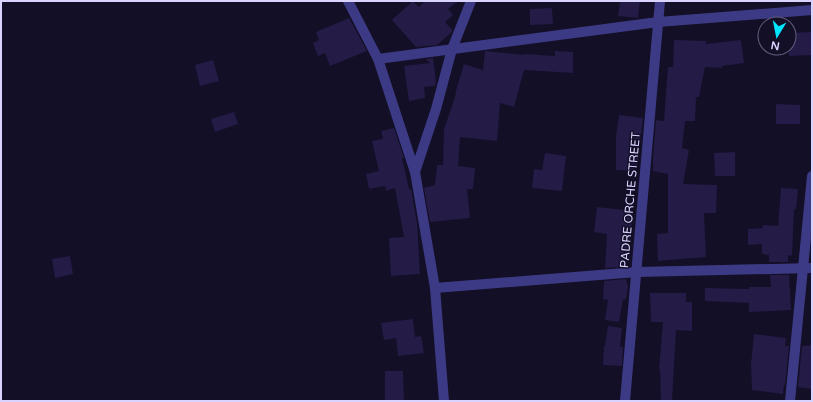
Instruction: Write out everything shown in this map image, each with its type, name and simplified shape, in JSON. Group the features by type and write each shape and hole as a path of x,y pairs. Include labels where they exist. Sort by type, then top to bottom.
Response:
{"street":[{"path":"348,1 378,59 415,172 435,288 444,401"},
{"path":"415,172 436,109 452,49 471,1"},
{"name":"PADRE ORCHE STREET","path":"625,401 660,1"},
{"path":"378,59 658,22 812,10"},
{"path":"790,401 808,268 812,176"},
{"path":"435,288 636,272 808,268"}],"building":[{"path":"413,1 419,7 425,1 458,1 448,9 453,15 445,22 452,32 437,45 416,47 392,20"},
{"path":"620,1 640,1 638,18 618,16"},
{"path":"552,8 553,24 530,25 530,9"},
{"path":"349,18 367,51 330,66 325,53 318,56 313,43 319,40 316,32"},
{"path":"812,32 812,55 797,56 797,33"},
{"path":"674,40 706,41 706,44 741,40 744,63 722,66 722,68 705,67 699,97 696,97 695,121 685,121 682,148 689,150 683,184 717,185 716,213 704,213 706,257 658,261 657,234 668,233 668,174 653,171 653,159 656,120 664,121 668,67 673,67"},
{"path":"485,51 524,55 555,56 555,51 573,52 573,73 524,70 514,107 500,103 497,141 460,137 458,166 475,168 473,189 467,189 470,218 430,222 424,188 435,185 437,165 443,165 444,129 464,64 483,70"},
{"path":"433,58 436,82 435,86 424,87 425,98 409,101 404,66 430,63 426,59"},
{"path":"213,60 219,81 200,86 195,65"},
{"path":"776,104 800,105 800,124 776,124"},
{"path":"234,112 238,124 215,132 211,119"},
{"path":"619,115 643,118 637,168 634,168 634,171 616,170 616,136"},
{"path":"394,128 404,158 402,158 409,189 411,189 417,223 420,274 391,276 389,238 404,237 395,188 386,191 385,186 369,189 366,174 379,171 372,141 383,139 381,131"},
{"path":"735,152 735,176 715,176 714,153"},
{"path":"545,153 566,156 562,191 532,188 534,169 542,170"},
{"path":"781,188 798,189 796,209 794,209 792,256 788,255 788,262 769,262 769,255 762,254 762,244 748,245 748,229 763,228 763,225 778,226"},
{"path":"597,207 633,211 628,261 622,261 624,267 605,268 607,234 594,232"},
{"path":"70,256 73,274 55,278 52,259"},
{"path":"770,275 789,275 791,310 749,312 749,303 705,301 705,288 749,289 749,287 771,287"},
{"path":"626,279 628,287 626,299 623,300 619,322 605,320 608,300 603,299 604,281"},
{"path":"650,293 686,293 686,302 692,302 692,331 676,330 672,401 661,401 659,369 663,322 651,322"},
{"path":"413,319 415,337 421,336 424,353 398,356 396,338 384,340 381,323"},
{"path":"608,326 622,328 620,347 623,347 622,366 603,365 604,346"},
{"path":"754,334 786,338 785,346 789,346 783,394 752,390 751,364"},
{"path":"812,345 812,389 798,387 802,346"},
{"path":"385,371 403,371 404,401 385,401"}]}
